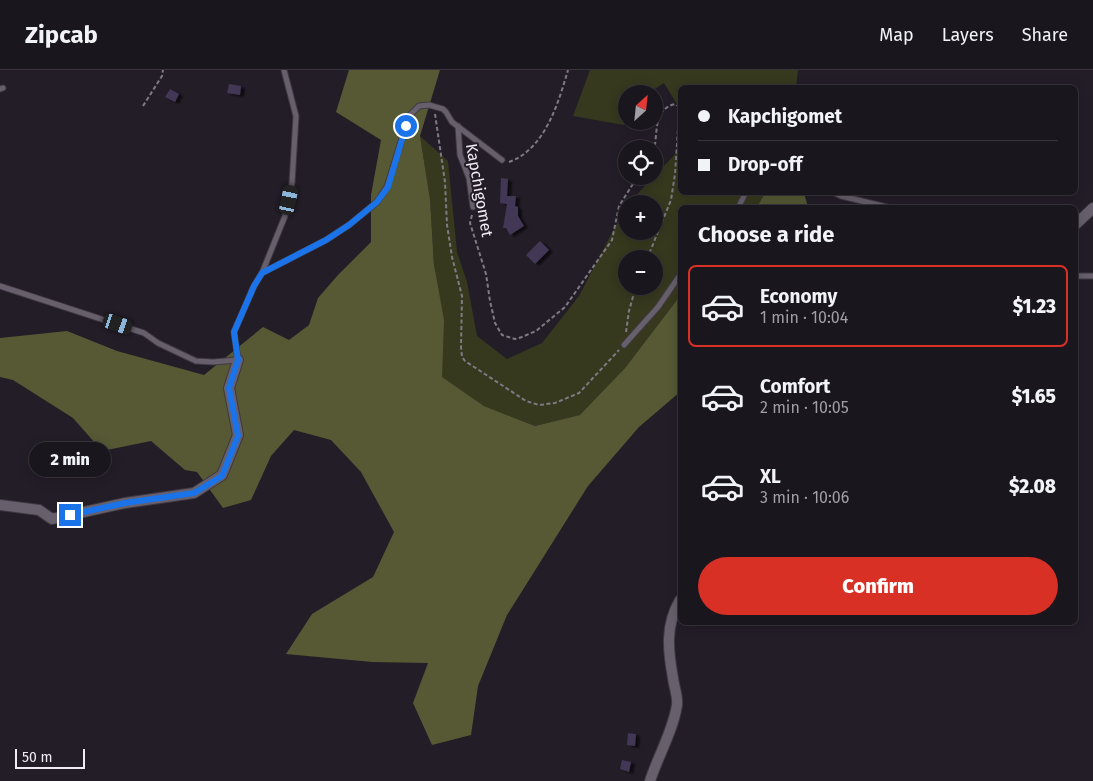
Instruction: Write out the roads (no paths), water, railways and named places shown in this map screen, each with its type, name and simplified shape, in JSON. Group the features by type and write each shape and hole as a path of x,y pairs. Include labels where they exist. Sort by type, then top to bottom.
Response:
{"street":[{"path":"1078,222 1093,208"},
{"path":"0,505 39,510 52,519 125,503 194,493 222,476 238,436 229,388 238,360"},
{"path":"650,781 675,714 677,702 669,657 669,629 678,604"}],"lane":[{"path":"0,286 144,333 158,343 196,361 238,360 234,332 254,286 262,273 285,216 292,183 296,116 284,70"},
{"name":"Kapchigomet","path":"262,273 326,240 349,225 377,202 388,187 409,116 419,106 429,105 446,112 452,122 458,126 460,155 469,178 473,208"},
{"path":"458,126 502,160"},
{"path":"839,195 878,205"},
{"path":"1078,276 1093,276"},
{"path":"624,344 658,306 678,278"}]}
